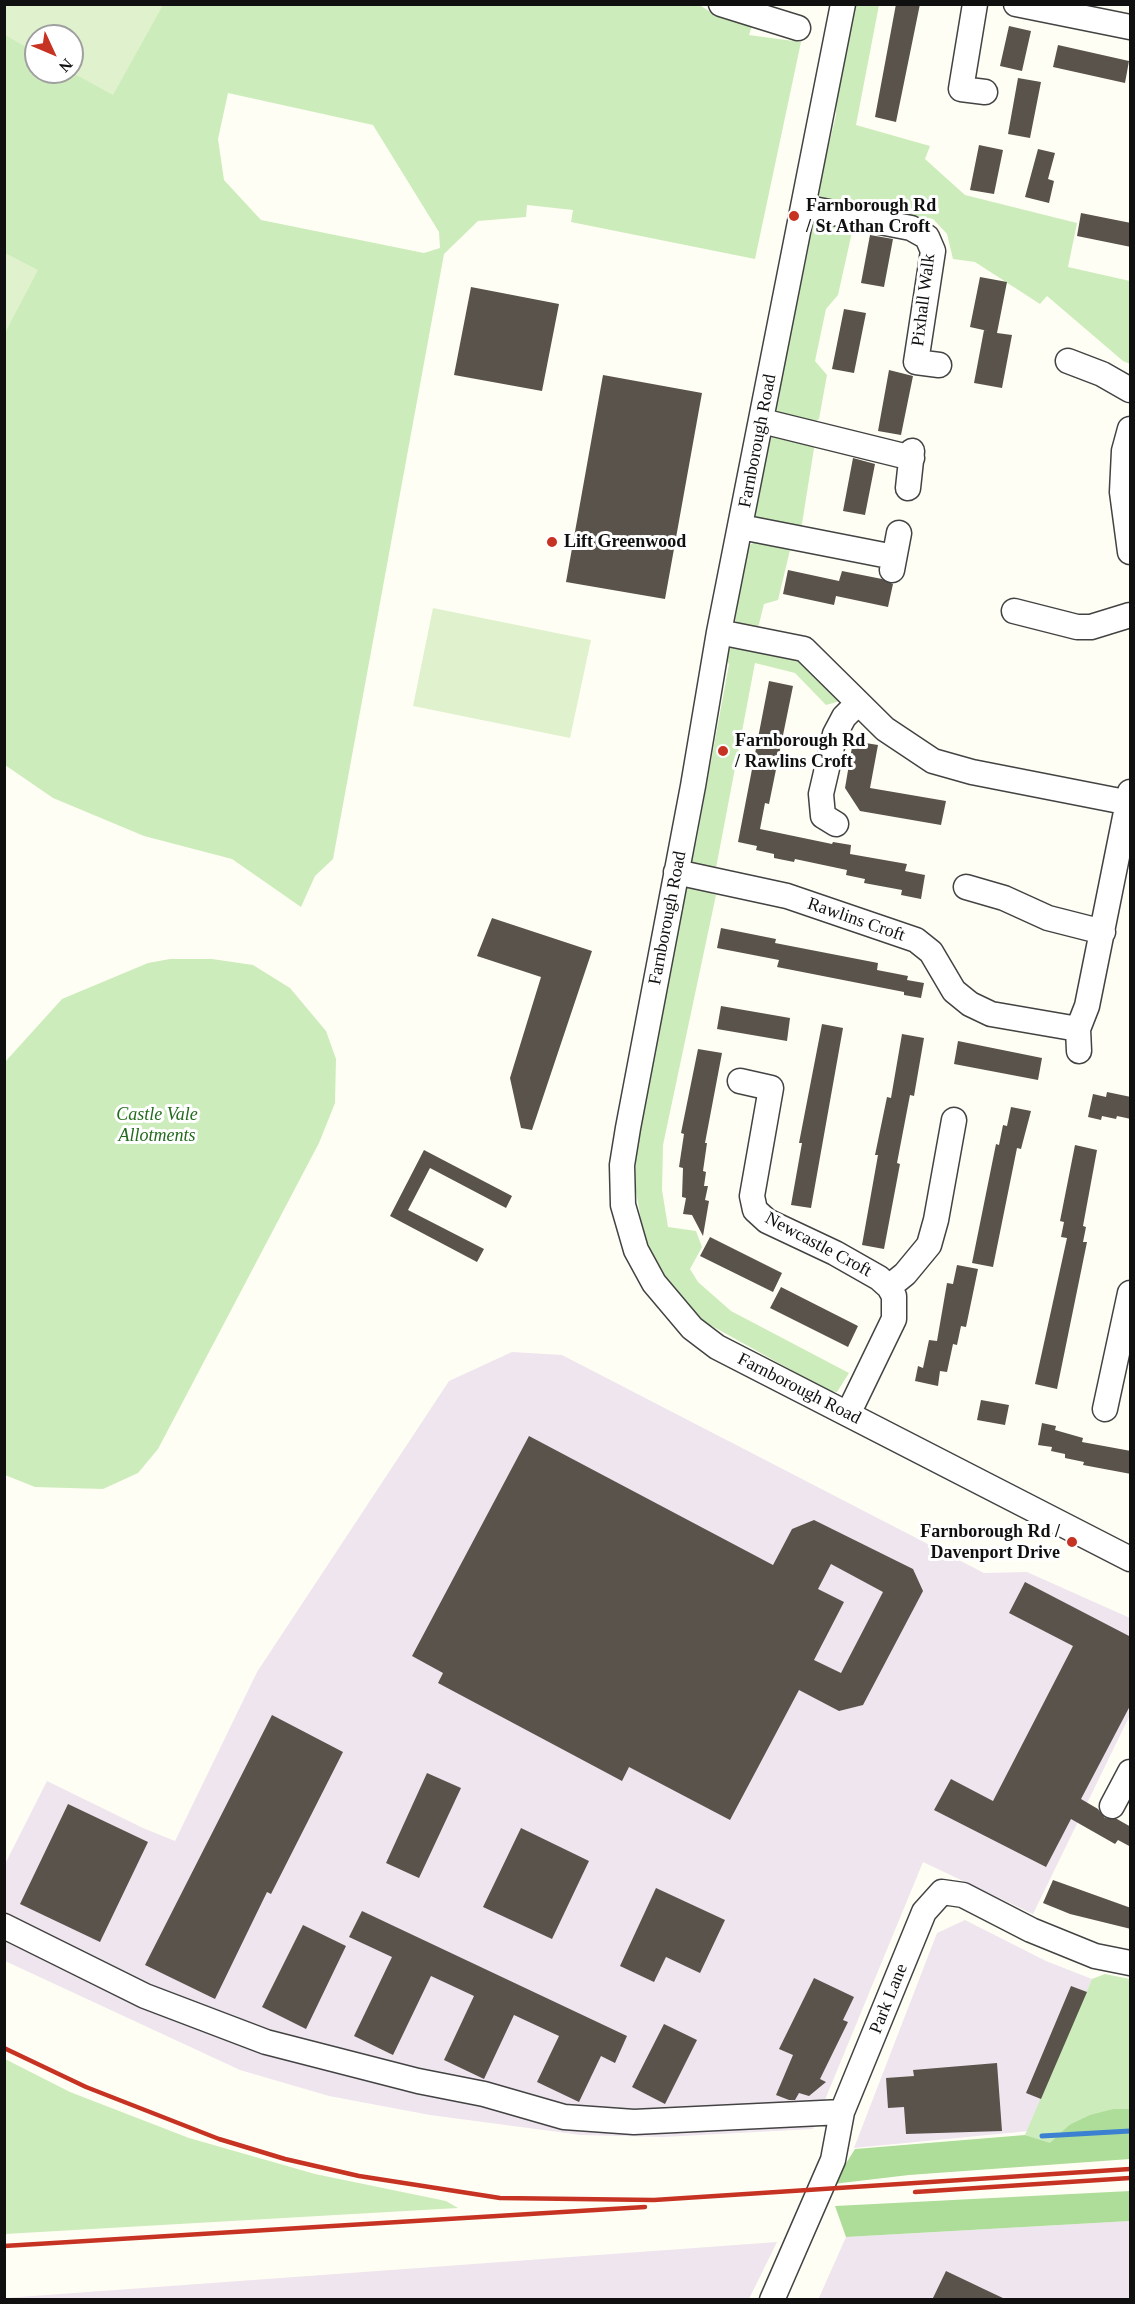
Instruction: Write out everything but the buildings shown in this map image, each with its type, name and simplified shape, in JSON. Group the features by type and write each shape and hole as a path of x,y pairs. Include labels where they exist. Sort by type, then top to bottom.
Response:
{"street":[{"path":"721,4 762,11 798,28"},
{"name":"Farnborough Road","path":"843,4 719,632 622,1165 623,1204 636,1250 654,1282 692,1328 717,1347 1131,1559"},
{"path":"975,4 961,89 985,92"},
{"path":"1016,4 1131,27"},
{"name":"Pixhall Walk","path":"803,207 911,228 927,237 933,251 916,362 939,365"},
{"path":"1068,361 1102,374 1131,390"},
{"path":"762,421 912,455 908,488"},
{"path":"1131,429 1124,451 1122,492 1131,552"},
{"path":"741,527 893,564 898,533"},
{"path":"1014,610 1077,627 1091,627 1131,615"},
{"path":"719,632 804,649 819,660 857,705 909,747 933,761 1130,799"},
{"path":"836,824 823,816 821,794 835,734 844,717 857,705"},
{"name":"Rawlins Croft","path":"676,872 788,896 910,938 931,952 954,991 970,1004 991,1014 1078,1040 1130,799"},
{"path":"966,887 1004,898 1048,918 1103,932"},
{"name":"Newcastle Croft","path":"740,1082 771,1088 752,1196 755,1210 767,1221 835,1253 879,1278 889,1287"},
{"path":"848,1414 894,1319 894,1296 889,1287 905,1274 929,1245 936,1220 954,1120"},
{"path":"1105,1410 1131,1293"},
{"path":"1112,1806 1129,1778"},
{"name":"Park Lane","path":"772,2300 833,2160 842,2112 924,1912 942,1892 963,1895 1031,1930 1095,1956 1131,1963"},
{"path":"4,1926 145,1996 266,2042 418,2082 483,2094 564,2117 634,2122 842,2112"}],"shaded area":[{"path":"512,1352 562,1355 984,1573 1027,1572 1130,1618 1130,1715 1033,1914 923,1862 813,2129 664,2137 581,2135 430,2115 329,2096 240,2070 5,1961 4,1866 47,1781 143,1828 175,1841 257,1672 449,1381"},
{"path":"965,1920 1046,1961 1092,1979 1029,2131 854,2148 937,1933"},
{"path":"1130,2221 1130,2299 818,2300 846,2237"},
{"path":"777,2242 749,2299 5,2299 5,2298"}],"green space":[{"path":"5,4 163,5 113,95 84,79 84,24 24,24 24,46 5,35"},
{"path":"698,4 715,15 752,26 749,35 801,42 755,259 571,222 573,210 527,205 526,217 478,221 444,254 333,859 315,876 301,907 232,859 144,836 53,798 5,765 4,5","holes":["228,93 373,125 439,232 440,248 424,253 261,220 224,180 218,139"]},
{"path":"850,5 879,5 856,125 930,146 925,159 965,195 1077,223 1068,267 1130,281 1130,364 1123,361 1047,296 1040,304 975,262 953,259 947,234 933,219 819,199 815,192 816,183 822,173 836,115 837,79"},
{"path":"810,221 854,223 838,295 826,309 815,361 827,375 819,419 811,424 778,415 773,408 780,366 785,362 809,246 803,240"},
{"path":"5,253 38,270 5,333"},
{"path":"778,433 815,442 801,530 760,523 754,514 767,440"},
{"path":"756,541 791,546 778,600 764,604 757,632 741,628 735,620 748,546"},
{"path":"433,608 591,640 570,738 413,706"},
{"path":"734,644 799,656 817,666 840,701 826,705 795,673 755,663 716,868 695,864 687,858 688,852 696,843 729,664 723,655"},
{"path":"689,885 716,895 663,1145 662,1190 668,1227 696,1231 702,1247 690,1269 698,1282 731,1311 849,1373 837,1392 829,1391 712,1326 701,1324 661,1275 643,1231 635,1186 636,1146 680,892"},
{"name":"Castle Vale Allotments","path":"170,959 212,959 253,965 290,988 326,1031 336,1059 335,1103 319,1143 158,1449 138,1473 103,1489 35,1487 5,1475 5,1062 62,999 148,963"},
{"path":"1105,1974 1130,1979 1130,2109 1113,2109 1069,2125 1050,2144 1025,2135 1092,1979"},
{"path":"5,2059 70,2092 189,2138 315,2174 446,2201 458,2208 5,2234"},
{"path":"1113,2109 1130,2109 1130,2159 909,2175 833,2184 855,2149 1025,2135 1050,2143 1069,2125 1090,2115"},
{"path":"1130,2191 1130,2221 846,2237 835,2206"}],"waterway":[{"path":"1042,2136 1130,2131"}],"railway":[{"path":"4,2048 86,2087 219,2139 285,2159 359,2176 500,2198 654,2200 1130,2169"},
{"path":"915,2192 1130,2178"},
{"path":"4,2246 645,2207"}],"place":[{"name":"Farnborough Rd / St Athan Croft","path":"794,216"},
{"name":"Lift Greenwood","path":"552,542"},
{"name":"Farnborough Rd / Rawlins Croft","path":"723,751"},
{"name":"Farnborough Rd / Davenport Drive","path":"1072,1542"}]}
